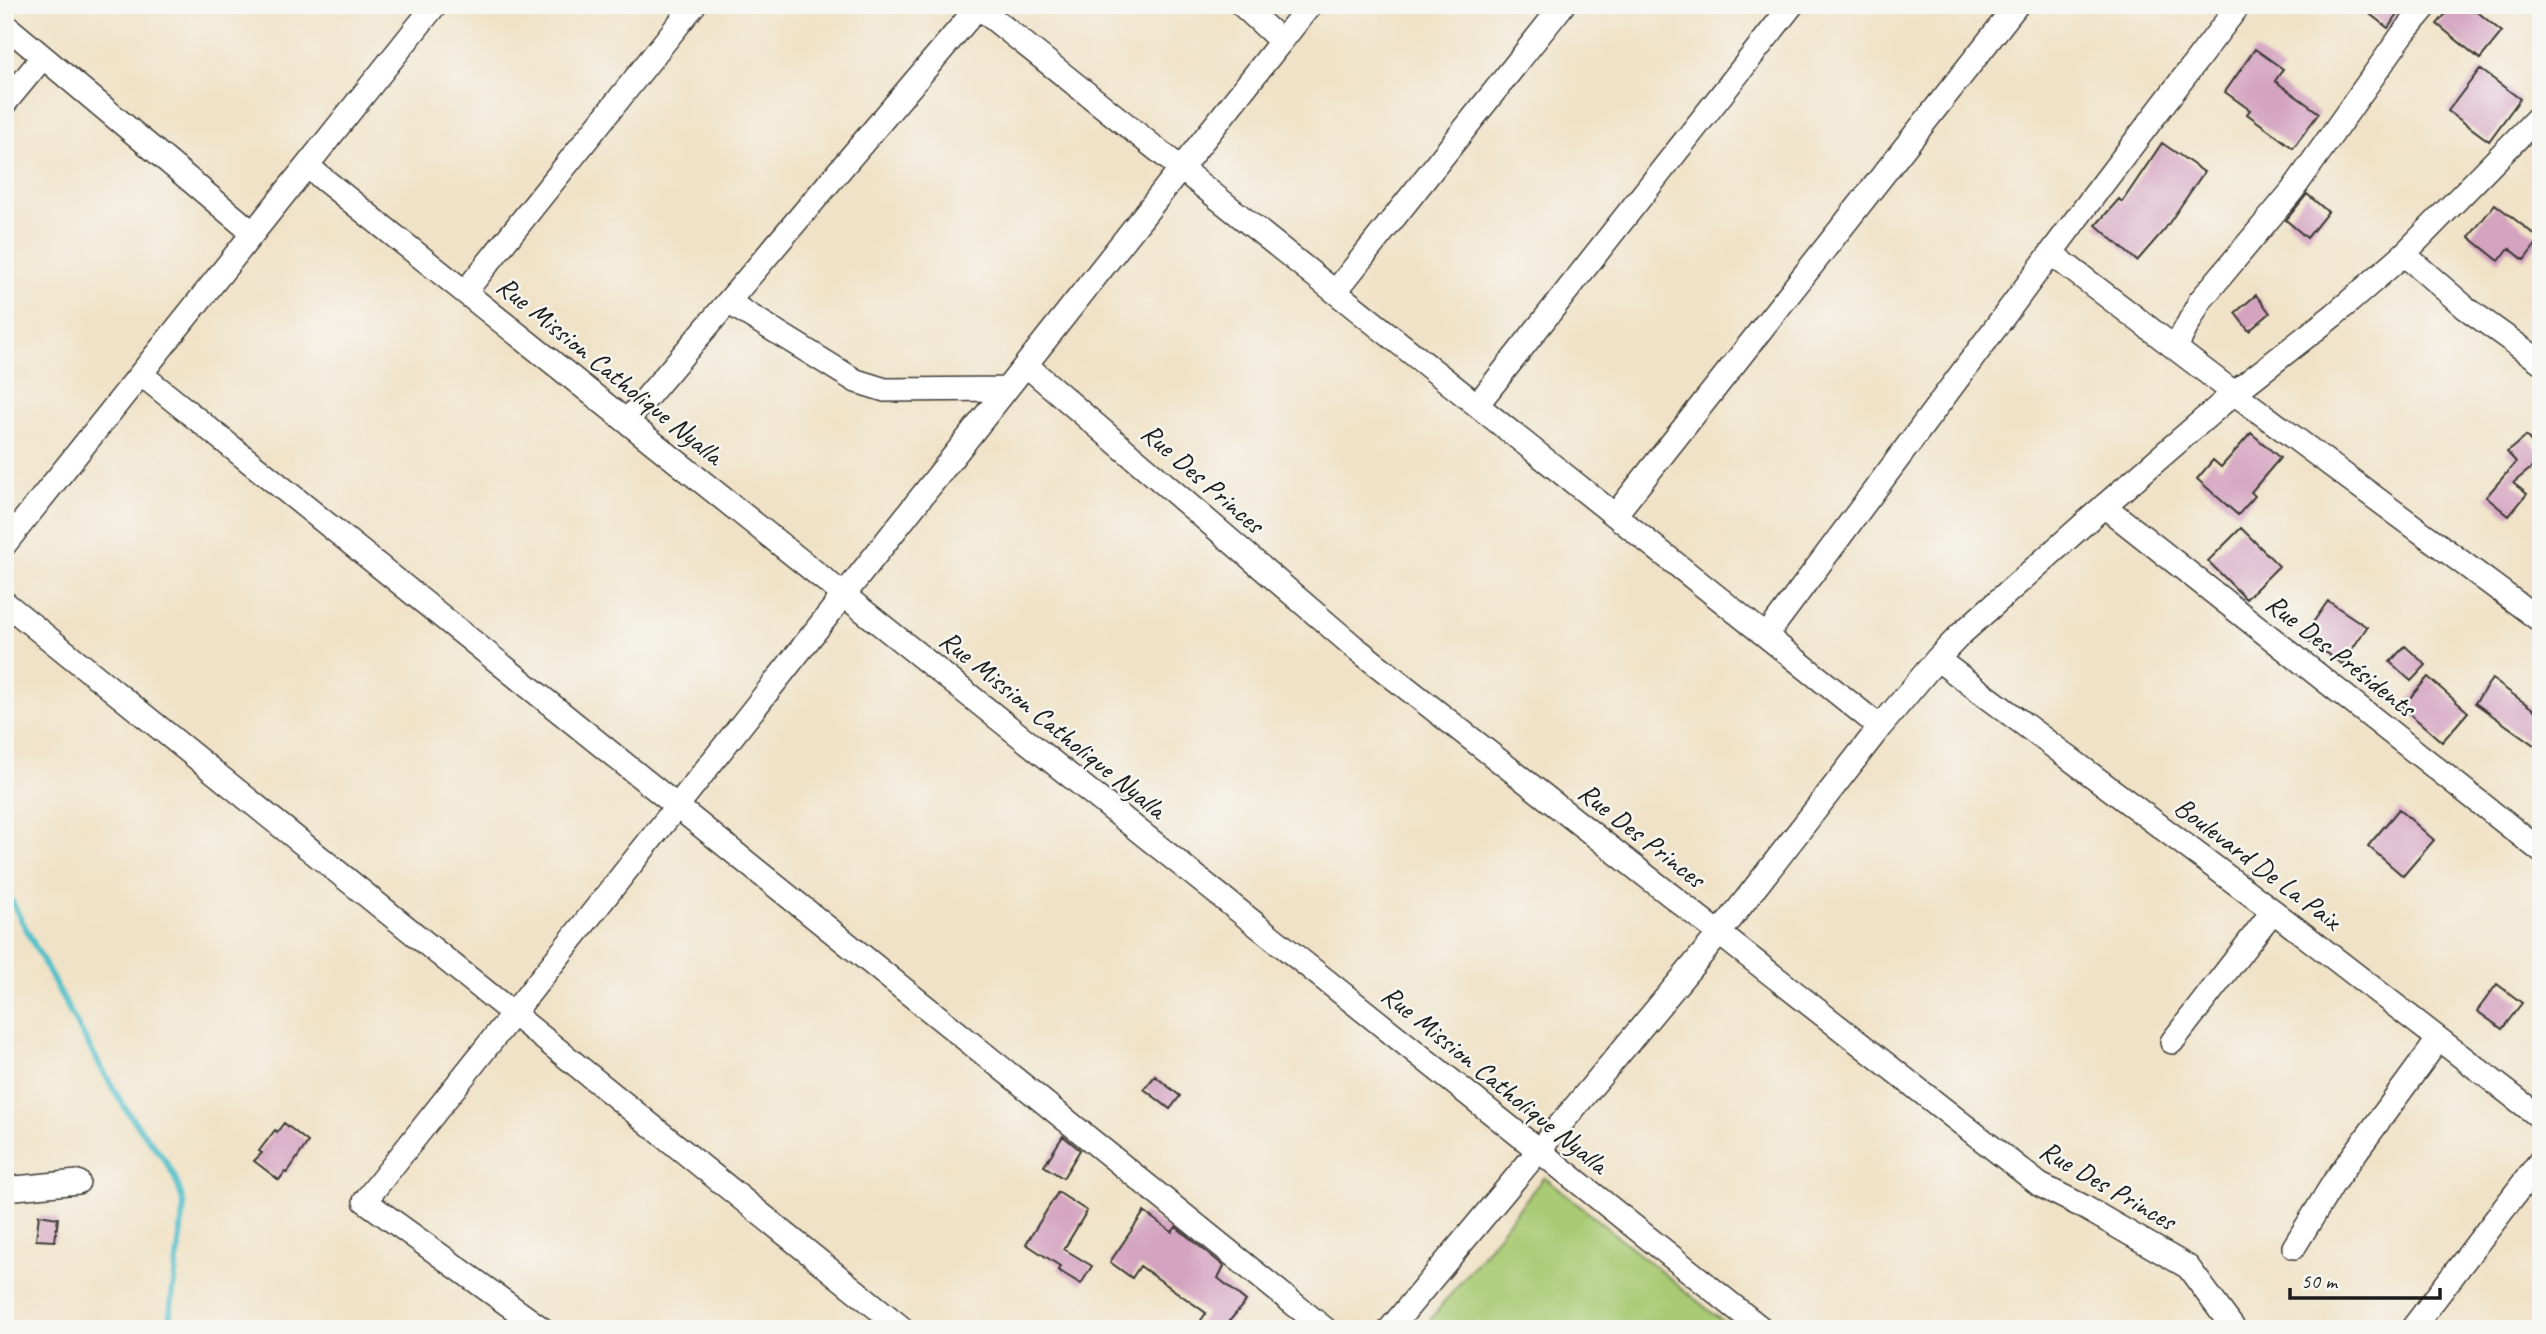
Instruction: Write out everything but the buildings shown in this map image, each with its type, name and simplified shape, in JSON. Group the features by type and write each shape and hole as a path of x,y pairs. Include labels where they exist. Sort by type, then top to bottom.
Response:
{"street":[{"path":"5,544 435,5"},
{"path":"465,292 694,5"},
{"path":"1242,5 1281,41"},
{"path":"542,1329 365,1201 1310,5"},
{"path":"1335,292 1563,5"},
{"path":"1476,405 1792,5"},
{"path":"1615,515 2017,5"},
{"path":"1766,636 2239,5"},
{"path":"2176,347 2200,301 2292,191 2427,5"},
{"path":"627,421 977,6 1880,727"},
{"path":"5,25 253,233"},
{"path":"5,103 43,57"},
{"path":"1390,1329 1719,934 1880,727 1937,659 1961,634 2234,393 2334,315 2404,254 2541,114"},
{"name":"Rue Mission Catholique Nyalla","path":"307,166 1762,1329"},
{"path":"2052,254 2541,621"},
{"path":"2404,254 2466,308 2541,362"},
{"path":"728,302 856,381 885,390 1006,389"},
{"name":"Rue Des Princes","path":"1026,365 1353,646 2040,1185 2188,1267 2234,1329"},
{"path":"141,374 1325,1329"},
{"name":"Rue Des Présidents","path":"2104,506 2541,851"},
{"path":"5,603 903,1329"},
{"name":"Boulevard De La Paix","path":"1937,659 2273,911 2541,1118"},
{"path":"2172,1042 2273,911"},
{"path":"2294,1248 2334,1182 2438,1040"},
{"path":"2412,1329 2541,1160"},
{"path":"5,1189 78,1182"}],"green space":[{"path":"1544,1177 1732,1329 1423,1329"}],"waterway":[{"path":"5,889 108,1080 133,1119 167,1163 179,1189 184,1206 168,1329"}]}
